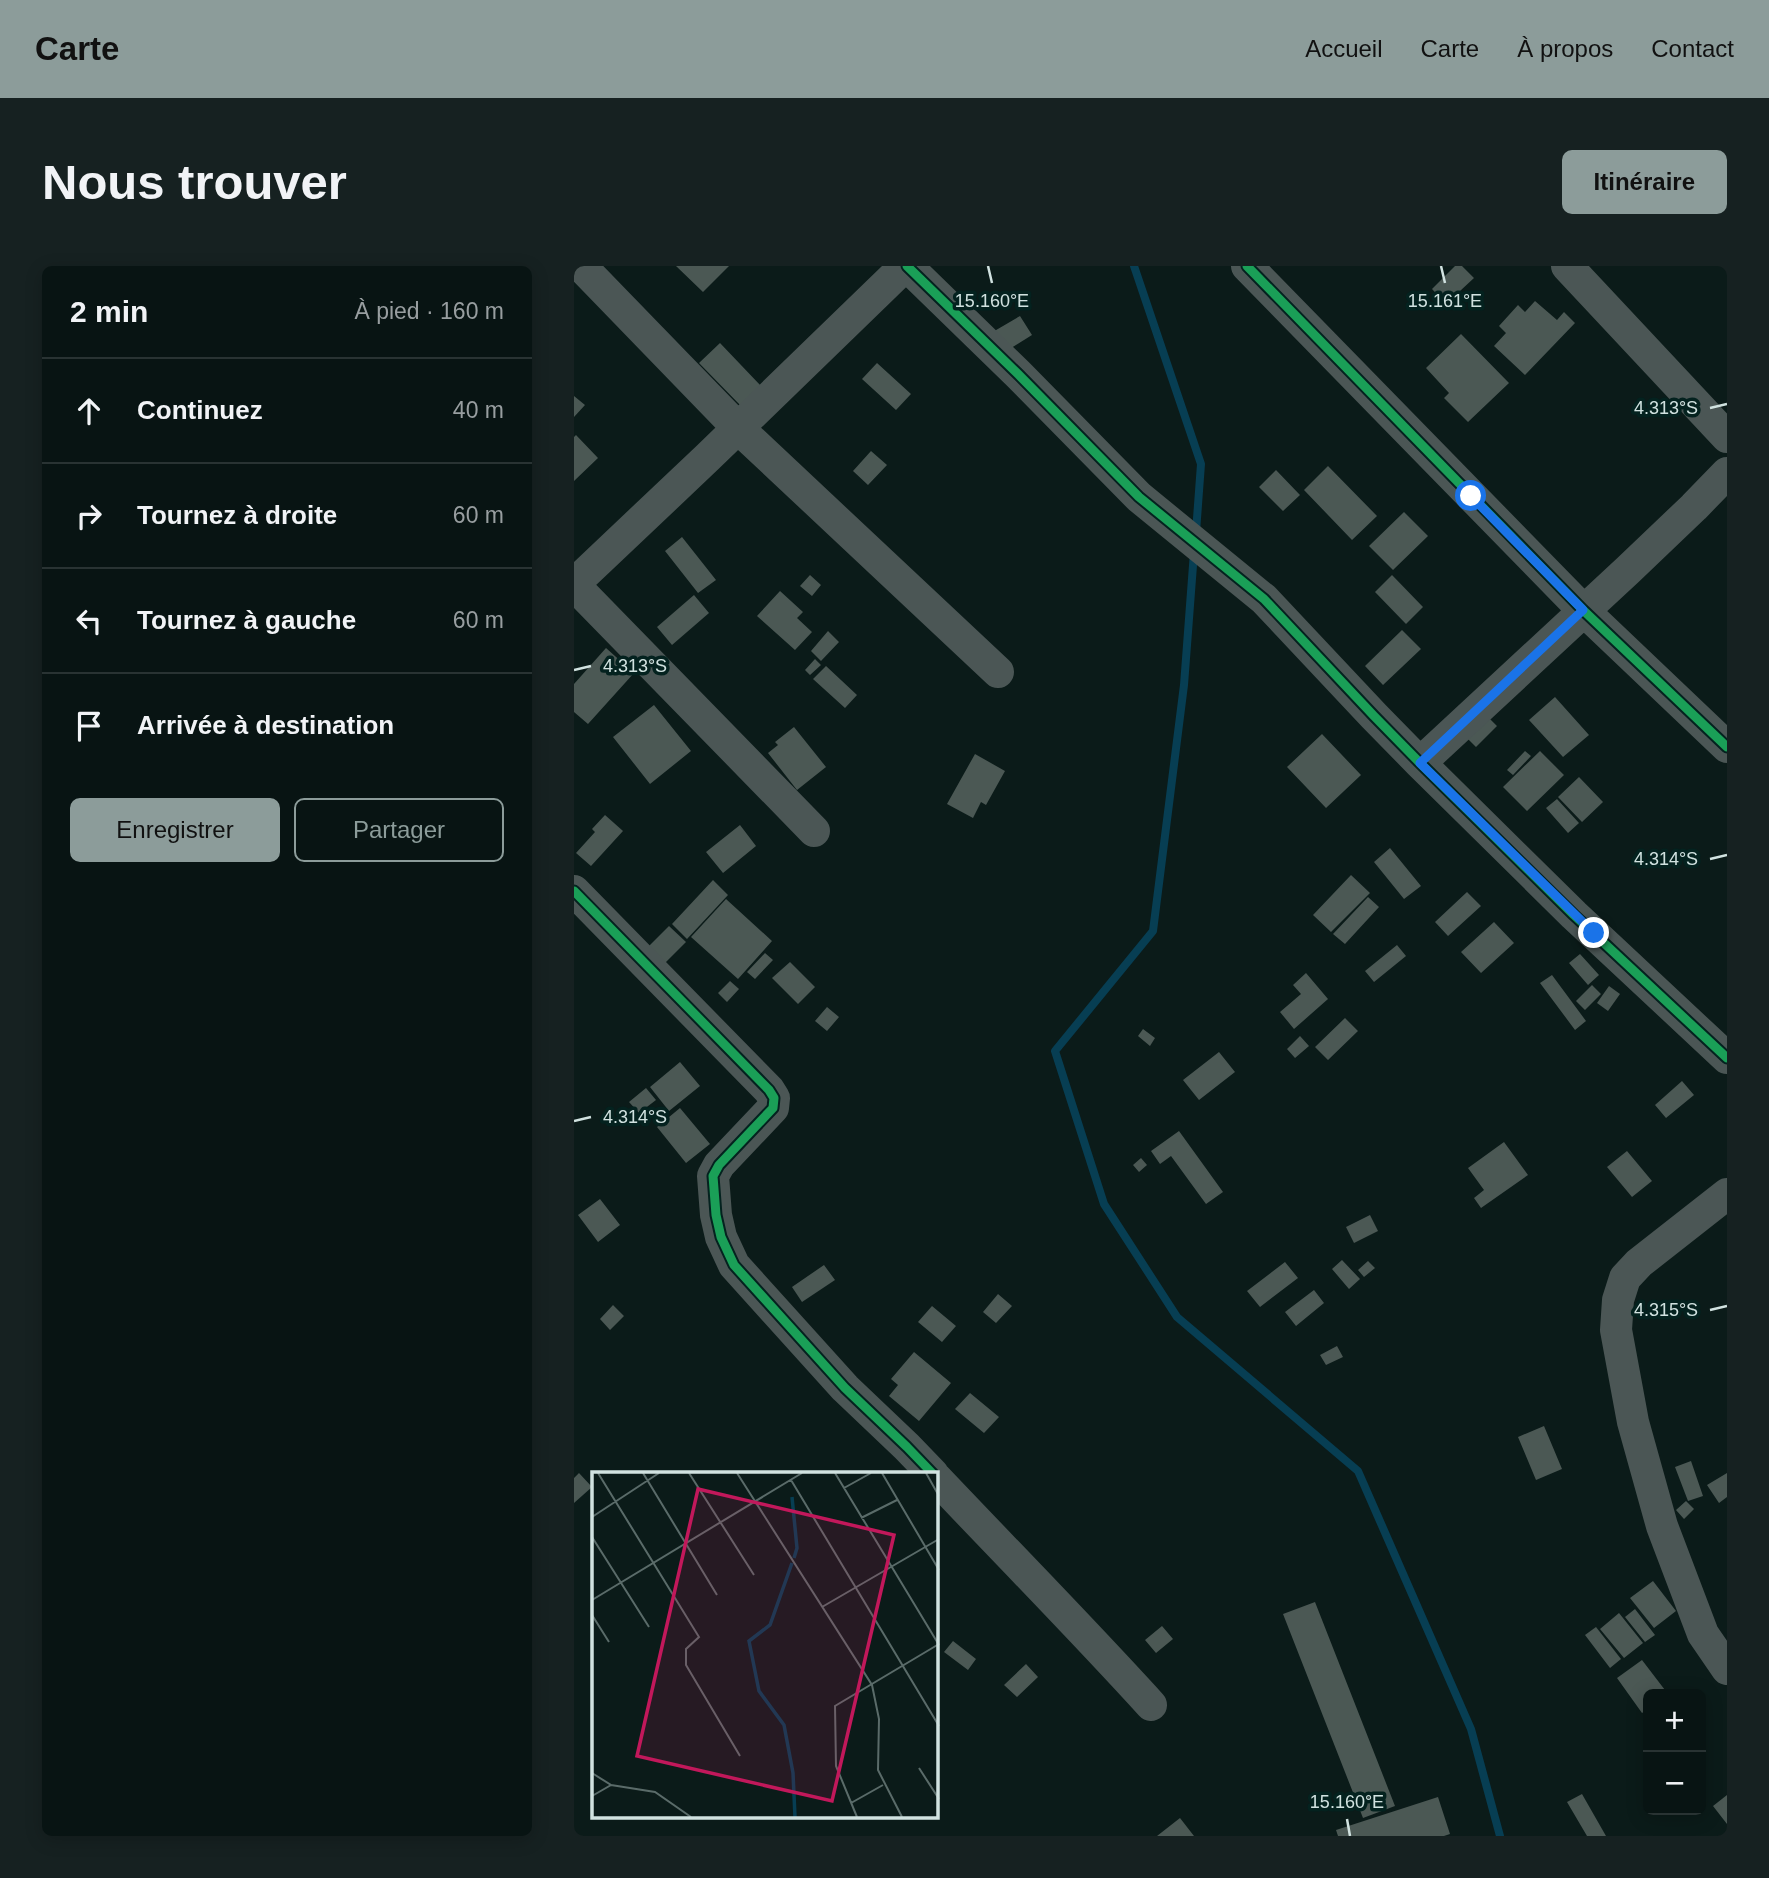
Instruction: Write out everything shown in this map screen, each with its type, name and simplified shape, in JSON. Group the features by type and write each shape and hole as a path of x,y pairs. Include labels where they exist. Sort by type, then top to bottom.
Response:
{"street":[{"path":"581,266 738,428 998,672"},
{"path":"814,831 574,584 906,266 1018,374 1139,497 1264,599 1420,763 1574,915 1727,1058"},
{"path":"1247,266 1583,610 1727,747"},
{"path":"1567,266 1727,437"},
{"path":"1420,763 1695,507 1727,473"},
{"path":"574,891 760,1080 774,1098 773,1108 719,1165 713,1176 721,1237 734,1265 845,1388 931,1472"},
{"path":"1727,1194 1639,1263 1625,1278 1618,1300 1616,1330 1633,1422 1662,1526 1703,1634 1727,1669"},
{"path":"938,1480 1151,1705"}],"building":[{"path":"676,266 729,266 703,292"},
{"path":"1455,266 1462,266 1474,278 1446,304 1432,289"},
{"path":"1535,301 1557,320 1564,312 1575,323 1525,375 1494,346 1506,333 1499,326 1518,305 1525,312"},
{"path":"1020,316 1032,335 1003,353 991,333"},
{"path":"1461,334 1509,383 1468,422 1444,398 1449,393 1426,368"},
{"path":"720,343 761,386 741,406 699,363"},
{"path":"877,363 911,394 896,410 862,379"},
{"path":"574,396 585,405 574,417"},
{"path":"576,435 598,458 574,481 574,437"},
{"path":"871,451 887,465 868,485 853,471"},
{"path":"1328,466 1377,516 1352,540 1304,490"},
{"path":"1276,470 1300,495 1283,511 1259,487"},
{"path":"1404,512 1428,536 1393,570 1369,546"},
{"path":"682,537 716,580 698,593 665,551"},
{"path":"810,575 821,585 812,596 800,586"},
{"path":"1392,575 1423,607 1406,624 1375,592"},
{"path":"780,591 803,612 797,618 812,632 795,650 757,616"},
{"path":"694,595 709,613 672,645 657,627"},
{"path":"1402,630 1421,649 1383,685 1365,666"},
{"path":"828,631 839,642 821,661 811,651"},
{"path":"606,648 634,673 588,724 574,712 574,684"},
{"path":"815,659 821,665 810,675 805,670"},
{"path":"826,666 857,695 845,708 813,679"},
{"path":"1555,697 1589,735 1563,757 1529,720"},
{"path":"654,705 691,751 650,784 613,737"},
{"path":"1486,715 1497,726 1476,747 1465,736"},
{"path":"794,727 826,767 797,790 768,753 778,745 775,742"},
{"path":"1322,734 1361,775 1326,808 1287,767"},
{"path":"1525,751 1531,756 1513,775 1507,770"},
{"path":"1540,751 1564,775 1527,811 1503,787"},
{"path":"975,754 1005,771 986,805 981,802 973,818 947,804"},
{"path":"1579,777 1603,802 1582,822 1558,797"},
{"path":"1557,799 1579,823 1568,833 1546,808"},
{"path":"605,815 623,831 591,866 576,853 595,832 592,829"},
{"path":"740,825 756,846 723,873 706,852"},
{"path":"1390,848 1421,886 1404,899 1374,862"},
{"path":"1351,875 1370,893 1331,932 1313,915"},
{"path":"713,880 728,895 687,939 672,924"},
{"path":"1467,892 1481,906 1448,936 1435,922"},
{"path":"1368,897 1379,907 1345,944 1333,934"},
{"path":"726,899 772,941 738,979 691,937"},
{"path":"1494,922 1514,943 1481,973 1461,952"},
{"path":"669,926 686,942 662,966 645,950"},
{"path":"1397,945 1406,956 1374,982 1365,971"},
{"path":"765,953 773,960 755,979 747,972"},
{"path":"1580,954 1599,975 1588,985 1569,963"},
{"path":"790,962 815,987 798,1004 772,978"},
{"path":"1306,973 1328,999 1294,1029 1280,1012 1301,994 1293,985"},
{"path":"1552,975 1586,1021 1575,1030 1540,983"},
{"path":"730,981 739,989 727,1002 718,993"},
{"path":"1592,985 1601,994 1585,1010 1576,1001"},
{"path":"1609,986 1620,994 1608,1011 1597,1003"},
{"path":"827,1007 839,1017 827,1031 815,1021"},
{"path":"1345,1018 1358,1031 1328,1060 1315,1047"},
{"path":"1143,1029 1155,1038 1150,1046 1138,1036"},
{"path":"1300,1036 1309,1046 1295,1058 1287,1049"},
{"path":"1219,1052 1235,1072 1199,1100 1183,1080"},
{"path":"680,1062 700,1086 669,1111 650,1087"},
{"path":"1682,1081 1694,1095 1666,1118 1655,1105"},
{"path":"646,1088 656,1100 639,1113 629,1102"},
{"path":"680,1108 710,1144 686,1163 657,1127"},
{"path":"1179,1131 1223,1192 1206,1204 1171,1156 1160,1164 1151,1151"},
{"path":"1504,1142 1528,1175 1481,1208 1474,1198 1484,1190 1468,1168"},
{"path":"1627,1151 1652,1181 1632,1197 1607,1167"},
{"path":"1141,1158 1147,1165 1139,1172 1133,1165"},
{"path":"600,1199 620,1225 598,1242 578,1215"},
{"path":"1370,1215 1378,1231 1354,1243 1346,1227"},
{"path":"1342,1260 1360,1279 1349,1289 1332,1269"},
{"path":"1368,1261 1375,1268 1364,1277 1358,1270"},
{"path":"1285,1262 1298,1278 1260,1307 1247,1291"},
{"path":"824,1265 835,1280 802,1302 792,1287"},
{"path":"1314,1290 1324,1303 1296,1326 1285,1312"},
{"path":"998,1294 1012,1306 996,1323 983,1312"},
{"path":"613,1305 624,1316 610,1330 600,1319"},
{"path":"932,1306 956,1326 942,1342 918,1322"},
{"path":"1337,1346 1343,1357 1326,1365 1320,1355"},
{"path":"914,1352 951,1383 919,1421 889,1396 898,1385 891,1379"},
{"path":"970,1393 999,1417 984,1433 955,1409"},
{"path":"1544,1426 1562,1469 1536,1480 1518,1437"},
{"path":"1691,1461 1703,1496 1688,1501 1675,1467"},
{"path":"579,1473 592,1487 574,1503 574,1478"},
{"path":"1727,1473 1727,1497 1719,1503 1707,1485"},
{"path":"1686,1501 1694,1509 1684,1519 1676,1510"},
{"path":"1653,1581 1676,1611 1654,1628 1630,1598"},
{"path":"1315,1602 1395,1806 1363,1818 1283,1614"},
{"path":"1635,1609 1655,1635 1645,1642 1625,1617"},
{"path":"1619,1613 1643,1643 1624,1658 1600,1629"},
{"path":"1162,1626 1173,1639 1156,1653 1145,1640"},
{"path":"1596,1627 1621,1659 1610,1668 1585,1635"},
{"path":"953,1641 976,1659 968,1670 944,1652"},
{"path":"1642,1660 1664,1689 1643,1689 1642,1713 1617,1678"},
{"path":"1026,1664 1038,1677 1017,1697 1004,1685"},
{"path":"1582,1794 1606,1836 1587,1836 1567,1802"},
{"path":"1727,1795 1727,1824 1713,1806"},
{"path":"1438,1797 1450,1834 1338,1836 1336,1830"},
{"path":"1180,1818 1194,1836 1157,1836"}],"waterway":[{"path":"1134,266 1201,464 1196,532"},
{"path":"1194,552 1184,685 1153,931 1055,1051 1104,1204 1177,1317 1358,1471 1471,1729 1500,1836"}],"cycle path":[{"path":"907,266 1139,497 1264,599 1420,763 1574,915 1727,1058"},
{"path":"1247,266 1583,610 1727,747"},
{"path":"574,891 774,1098 773,1108 719,1165 713,1176 721,1237 734,1265 845,1388 931,1472"}],"route":[{"path":"1471,496 1583,610 1420,763 1594,933"}]}
